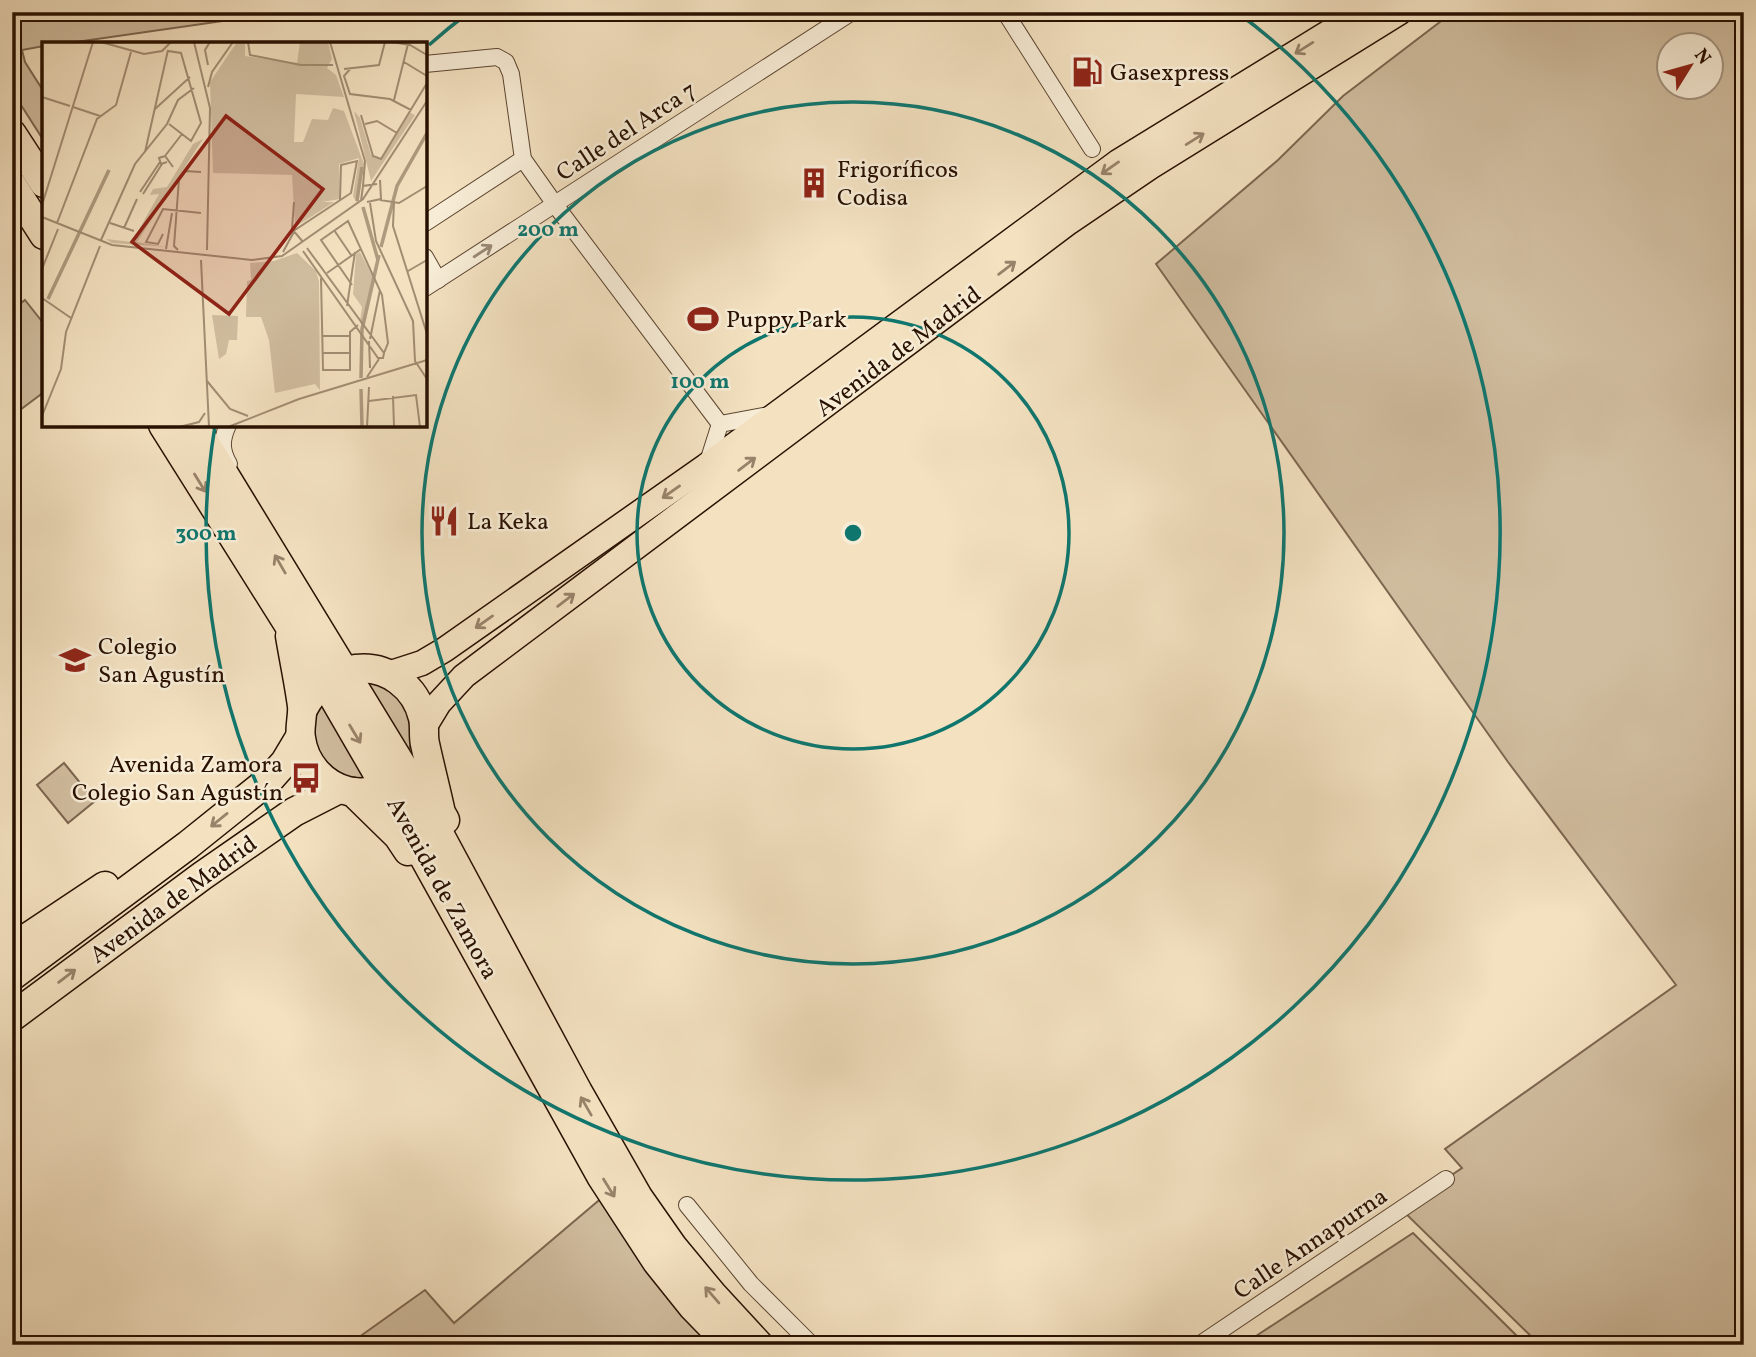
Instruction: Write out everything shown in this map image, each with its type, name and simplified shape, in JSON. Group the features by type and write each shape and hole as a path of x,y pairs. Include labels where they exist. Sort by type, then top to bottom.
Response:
{"highway":[{"path":"12,134 42,180"},
{"path":"12,185 42,232"},
{"name":"Avenida de Zamora","path":"164,427 288,623 334,676"},
{"name":"Avenida de Zamora","path":"195,427 258,526 334,676 397,781 515,996 601,1176 624,1214 686,1298 730,1345"},
{"path":"288,623 303,709 300,737 308,762 316,772 346,790 398,836 417,862 467,949 515,996"},
{"path":"303,709 310,696 334,676 364,668 388,674 411,692 422,715 441,813 499,918 515,996"},
{"path":"346,790 372,792 397,781 419,756 424,733"},
{"name":"Avenida de Madrid","path":"12,976 188,845 269,780 285,762 300,737"},
{"name":"Avenida de Madrid","path":"12,1017 225,860 294,813 346,790"},
{"path":"12,948 156,854 188,845"},
{"name":"Avenida de Zamora","path":"515,996 578,1092 638,1197 673,1247 759,1345"}],"main road":[{"name":"Avenida de Madrid","path":"388,674 422,663 444,650 780,413 1118,162 1362,12"},
{"name":"Avenida de Madrid","path":"424,733 439,703 464,676 1069,222 1150,167 1400,12"}],"street":[{"name":"Calle del Arca 7","path":"431,284 852,12"},
{"path":"1005,12 1092,149"},
{"path":"427,64 498,57 506,62 511,74 523,159 720,424"},
{"name":"Calle del Arca 7","path":"427,222 523,159"},
{"path":"427,266 431,284"},
{"path":"720,424 780,413"},
{"path":"706,466 720,424"},
{"path":"227,427 222,438 224,454 239,479 258,526"},
{"name":"Calle Annapurna","path":"1199,1345 1446,1179"},
{"path":"687,1205 751,1284 812,1345"}],"shaded area":[{"path":"12,12 285,12 76,42 42,42 42,46 22,50 25,62 42,89 42,138 12,91"},
{"path":"1453,12 1744,12 1744,1345 1540,1345 1401,1209 1462,1168 1445,1149 1676,985 1508,762 1156,264 1278,160 1343,96"},
{"path":"25,300 42,321 42,394 12,416 12,310"},
{"path":"358,680 388,685 407,702 413,740 404,760"},
{"path":"322,702 367,781 337,772 319,752 312,726"},
{"path":"64,763 95,801 68,823 37,785"},
{"path":"604,1196 717,1345 348,1345 425,1290 454,1323"},
{"path":"1413,1233 1526,1345 1244,1345 1253,1338"}],"place":[{"name":"Gasexpress","path":"1087,72"},
{"name":"Frigoríficos Codisa","path":"814,183"},
{"name":"Puppy Park","path":"703,319"},
{"name":"La Keka","path":"444,521"},
{"name":"Colegio San Agustín","path":"75,660"},
{"name":"Avenida Zamora Colegio San Agustín","path":"306,778"}]}
